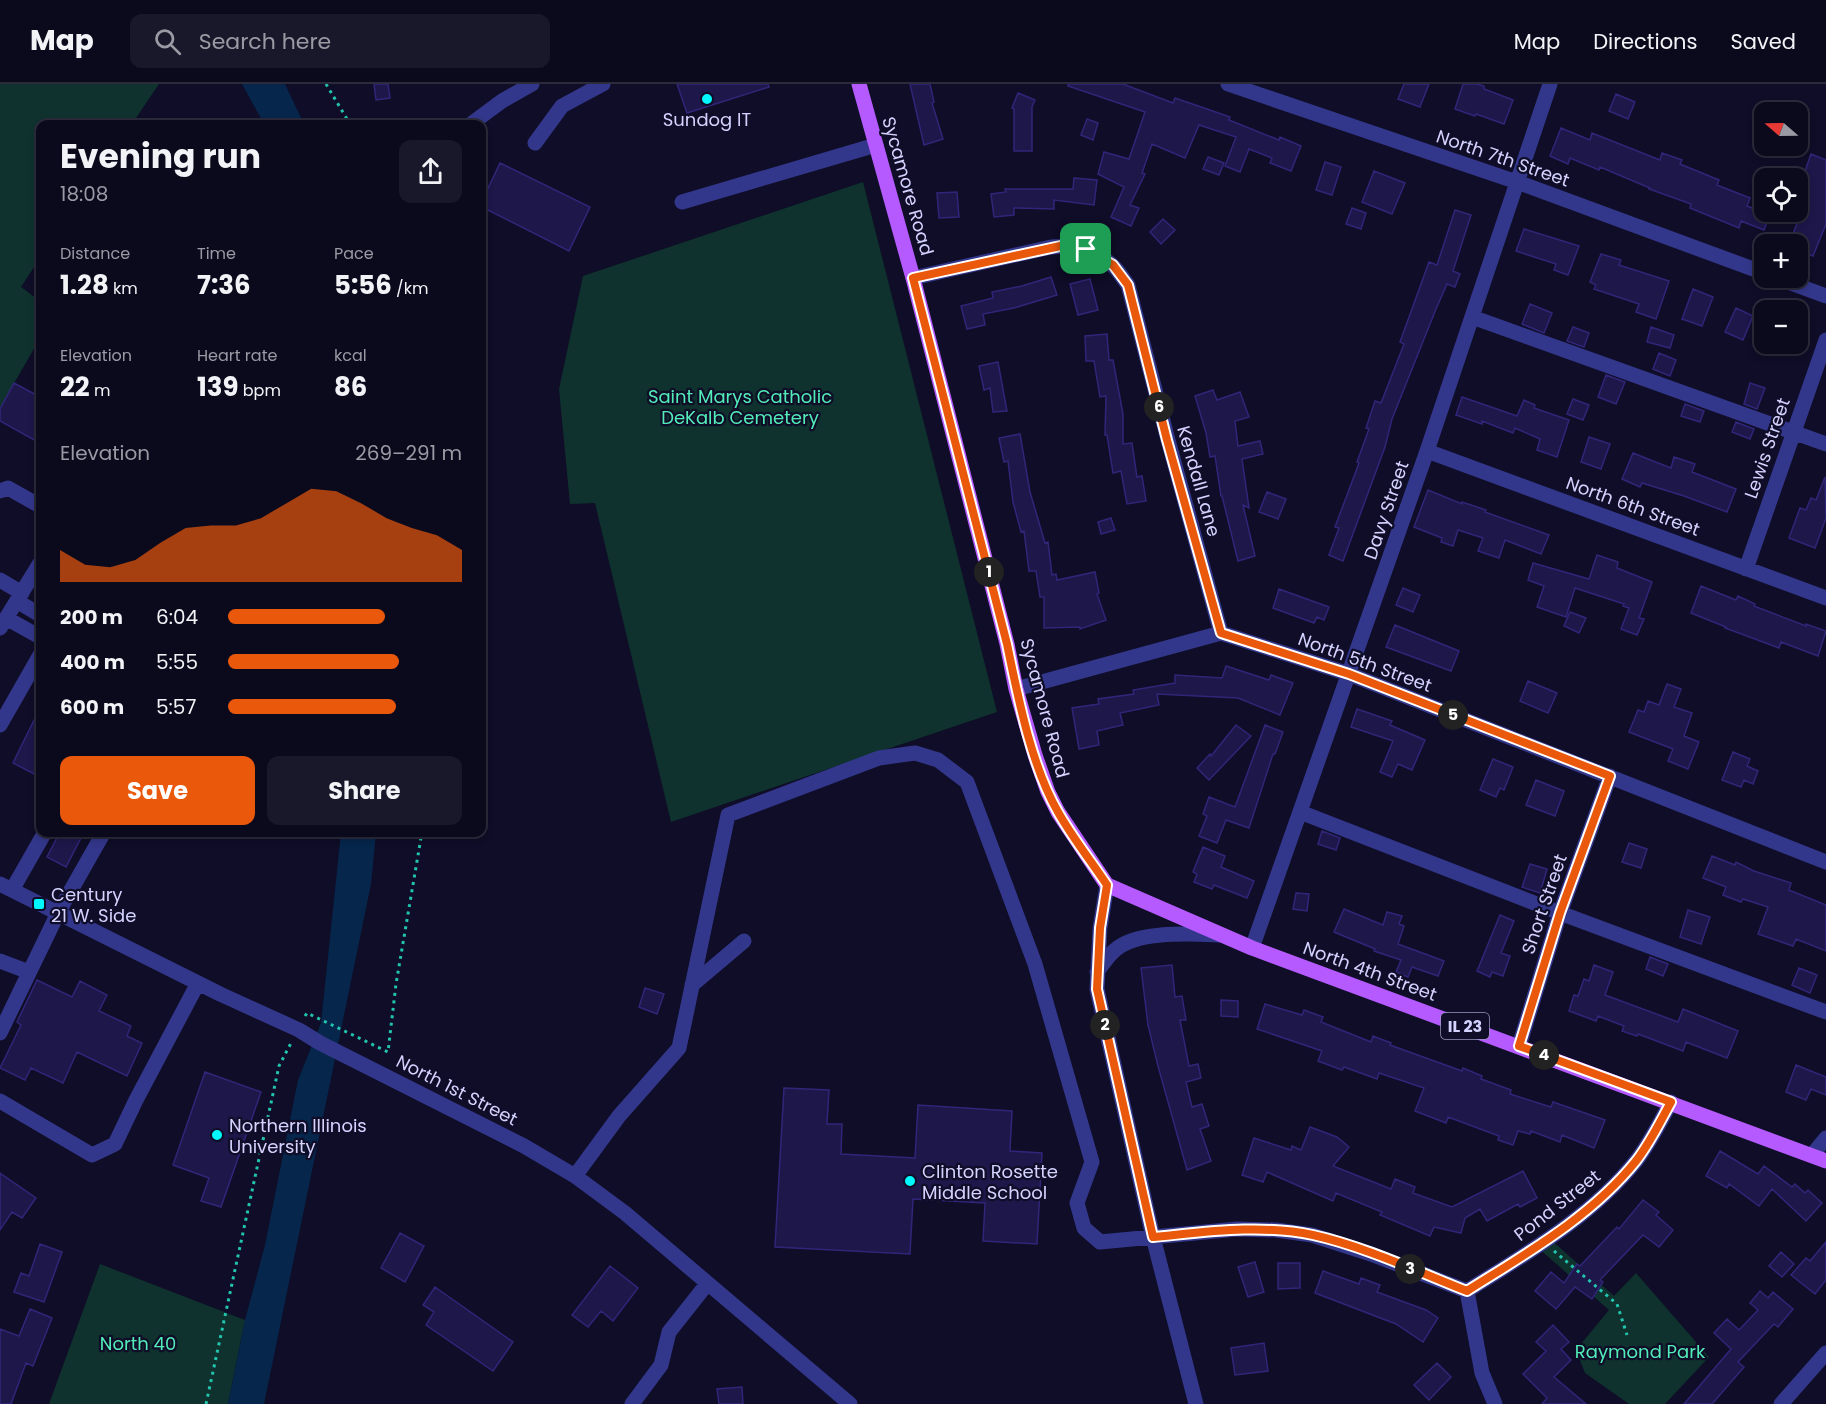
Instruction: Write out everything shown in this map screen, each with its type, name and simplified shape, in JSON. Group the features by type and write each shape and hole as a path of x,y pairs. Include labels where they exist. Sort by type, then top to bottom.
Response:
{"main road":[{"name":"Sycamore Road","path":"859,84 913,278 1007,644 1016,690 1035,755 1058,812 1107,885"},
{"name":"North 4th Street","path":"1107,885 1252,948 1819,1158"}],"street":[{"path":"477,120 532,84"},
{"path":"535,143 562,106 603,84"},
{"name":"North 7th Street","path":"1228,84 1251,88 1754,269"},
{"name":"Davy Street","path":"1252,948 1427,451 1550,84"},
{"path":"682,202 876,145"},
{"name":"Kendall Lane","path":"913,278 1065,245 1086,249 1113,265 1128,285 1167,440 1221,633"},
{"path":"1804,288 1826,296"},
{"path":"1472,317 1826,444"},
{"name":"Lewis Street","path":"1746,569 1826,340"},
{"name":"North 6th Street","path":"1427,451 1826,598"},
{"path":"0,491 8,488 36,504"},
{"path":"36,570 3,623 36,635"},
{"path":"0,580 36,611"},
{"path":"1016,690 1221,633"},
{"name":"North 5th Street","path":"1221,633 1349,674 1826,862"},
{"path":"0,724 36,663"},
{"path":"575,1176 619,1116 679,1048 728,815 879,758 915,753 938,760 967,782 1035,964 1092,1162 1077,1203 1084,1228 1100,1242 1237,1229 1276,1230 1312,1235 1371,1254 1467,1291 1482,1373 1495,1404"},
{"name":"Short Street","path":"1519,1046 1560,913 1610,776"},
{"path":"1300,812 1560,913 1826,1012"},
{"path":"6,887 41,837"},
{"path":"0,1033 58,913 101,837"},
{"path":"1107,885 1100,928 1097,989 1153,1237 1196,1404"},
{"name":"North 1st Street","path":"6,887 198,983 299,1030 320,1043 524,1146 575,1176 625,1213 842,1402"},
{"path":"1097,972 1116,949 1141,938 1174,933 1223,935"},
{"path":"692,985 744,941"},
{"path":"0,961 29,972"},
{"path":"0,1101 92,1155 115,1144 198,983"},
{"name":"Pond Street","path":"1467,1291 1581,1215 1615,1185 1652,1139 1671,1102"},
{"path":"1819,1158 1826,1138"},
{"path":"632,1404 661,1365 669,1332 708,1284"},
{"path":"1781,1404 1826,1353"}],"path":[{"path":"326,84 348,120"},
{"path":"206,1404 279,1066 307,1013 388,1052 396,984 421,837"},
{"path":"1543,1242 1617,1304 1628,1335"}],"green space":[{"path":"0,84 159,84 135,120 36,120 36,264 21,287 36,298 36,345 0,408"},
{"name":"Saint Marys Catholic DeKalb Cemetery","path":"863,182 997,712 671,822 595,503 570,504 559,389 583,276"},
{"name":"Raymond Park","path":"1549,1238 1614,1296 1636,1273 1709,1357 1665,1404 1629,1404 1585,1373 1576,1350 1609,1310 1537,1247"},
{"name":"North 40","path":"100,1264 245,1320 228,1404 49,1404"}],"water":[{"path":"242,84 285,84 302,120 262,120"},
{"path":"341,837 376,837 371,884 264,1404 228,1404 245,1320 265,1245 298,1080 321,1023"}],"building":[{"path":"374,84 388,84 390,98 376,100"},
{"name":"Sundog IT","path":"677,84 768,84 769,87 687,113"},
{"path":"910,84 930,84 934,102 932,103 943,139 924,145"},
{"path":"1068,84 1123,84 1173,103 1175,98 1230,117 1229,120 1279,140 1280,137 1301,146 1291,171 1270,163 1272,158 1249,149 1240,172 1225,166 1236,137 1199,125 1185,158 1152,144 1142,173 1145,174 1130,205 1139,208 1131,226 1111,217 1124,187 1098,174 1104,152 1129,159 1145,112 1068,86"},
{"path":"1404,84 1429,84 1420,107 1398,99"},
{"path":"1463,84 1484,86 1484,89 1513,100 1504,124 1455,109"},
{"path":"1018,93 1035,100 1032,107 1032,151 1014,151 1014,109 1012,108"},
{"path":"1616,94 1635,102 1628,119 1609,111"},
{"path":"1087,119 1098,123 1093,140 1081,135"},
{"path":"1561,128 1590,140 1592,133 1660,160 1662,153 1682,160 1680,164 1719,180 1717,185 1750,198 1747,206 1754,209 1754,222 1767,222 1764,230 1741,221 1739,228 1690,208 1691,204 1649,189 1600,167 1599,170 1570,158 1568,164 1550,156"},
{"path":"1811,154 1826,160 1826,224 1813,256 1808,254 1808,234 1793,234 1798,222 1808,222 1808,168 1806,168"},
{"path":"1208,157 1224,163 1219,175 1203,169"},
{"path":"1325,162 1341,167 1332,195 1316,190"},
{"path":"500,163 590,207 569,251 486,209 486,193"},
{"path":"1374,171 1405,183 1392,214 1362,202"},
{"path":"1074,178 1097,180 1094,205 1054,200 1054,209 1014,208 1014,215 994,217 991,194 1006,192 1005,189 1073,189"},
{"path":"957,192 959,217 939,218 937,193"},
{"path":"1352,208 1366,213 1361,229 1346,224"},
{"path":"1455,210 1471,215 1453,271 1460,274 1455,287 1447,284 1436,309 1392,419 1385,447 1343,561 1329,555 1339,528 1335,527 1369,429 1366,428 1375,401 1381,403 1404,344 1400,342 1429,262 1437,265"},
{"path":"1163,219 1175,230 1161,244 1150,232"},
{"path":"1524,229 1579,246 1568,275 1554,270 1556,264 1516,251"},
{"path":"1601,254 1621,260 1619,265 1669,281 1656,319 1636,312 1639,304 1594,289 1596,285 1590,282"},
{"path":"1051,277 1057,295 1014,308 983,314 985,325 967,329 961,306 993,298 992,292"},
{"path":"1090,279 1098,310 1078,315 1070,284"},
{"path":"1693,289 1713,297 1702,326 1682,319"},
{"path":"1530,304 1552,313 1544,333 1522,324"},
{"path":"1736,308 1753,316 1743,340 1725,332"},
{"path":"1573,327 1589,333 1584,347 1567,341"},
{"path":"1651,327 1674,335 1670,348 1647,342"},
{"path":"1107,334 1109,360 1113,360 1123,414 1123,444 1132,443 1137,477 1142,476 1146,501 1127,504 1121,471 1113,473 1107,435 1105,435 1106,396 1100,397 1094,361 1086,361 1085,336"},
{"path":"1659,353 1676,360 1670,376 1653,369"},
{"path":"998,362 1007,411 993,412 990,388 984,390 979,366"},
{"path":"1606,375 1625,382 1616,404 1598,397"},
{"path":"14,383 36,395 36,441 0,421 0,409"},
{"path":"1750,383 1765,388 1757,409 1744,404"},
{"path":"1213,390 1217,400 1240,392 1249,417 1235,421 1238,446 1260,441 1263,454 1242,459 1249,508 1243,505 1255,556 1238,561 1221,496 1215,456 1210,457 1206,433 1195,396"},
{"path":"1462,397 1517,416 1524,400 1535,405 1534,408 1569,420 1557,457 1537,450 1540,439 1515,428 1513,433 1482,421 1482,424 1456,415"},
{"path":"1573,399 1589,405 1583,420 1567,414"},
{"path":"1685,404 1704,411 1700,422 1681,416"},
{"path":"1736,422 1754,429 1750,439 1732,432"},
{"path":"1020,434 1030,492 1045,543 1048,542 1052,575 1056,574 1057,580 1095,572 1099,593 1097,594 1106,620 1080,629 1080,627 1044,628 1044,597 1040,597 1036,571 1029,571 1024,531 1021,532 1013,502 1008,461 1004,462 999,438"},
{"path":"1589,437 1610,444 1601,469 1581,462"},
{"path":"1633,453 1671,468 1674,457 1695,464 1692,472 1736,489 1727,512 1684,496 1642,483 1640,487 1622,479"},
{"path":"1825,477 1826,518 1815,548 1789,538 1800,508 1806,510 1811,498 1816,500"},
{"path":"1428,490 1549,535 1541,554 1505,540 1499,558 1478,551 1483,538 1458,530 1453,546 1441,542 1442,538 1414,527"},
{"path":"1267,492 1286,499 1278,519 1259,512"},
{"path":"1111,518 1115,530 1101,534 1098,522"},
{"path":"1597,555 1618,562 1617,568 1652,582 1639,618 1644,619 1637,635 1621,629 1629,608 1623,606 1624,604 1575,588 1566,617 1537,607 1544,586 1528,580 1533,563 1589,579"},
{"path":"1701,586 1736,600 1738,596 1755,604 1754,606 1806,626 1806,624 1826,631 1818,656 1781,642 1779,648 1691,613"},
{"path":"1403,588 1420,595 1413,612 1396,605"},
{"path":"1279,589 1329,607 1324,620 1317,617 1314,623 1273,608"},
{"path":"1570,612 1586,618 1579,633 1564,626"},
{"path":"1395,625 1459,651 1451,671 1386,647"},
{"path":"1226,666 1269,680 1271,675 1293,683 1280,715 1238,698 1157,694 1159,705 1120,713 1123,725 1097,731 1099,745 1079,749 1072,708 1099,704 1098,699 1134,694 1133,690 1175,683 1175,675 1222,678"},
{"path":"1528,681 1557,693 1548,713 1520,701"},
{"path":"1667,684 1681,689 1674,707 1692,713 1684,736 1699,742 1688,769 1668,761 1673,749 1629,732 1638,710 1644,712 1648,701 1659,705"},
{"path":"1357,709 1392,721 1390,725 1425,740 1412,770 1398,764 1392,777 1380,772 1393,741 1351,727"},
{"path":"36,716 36,775 13,763"},
{"path":"1236,725 1251,736 1209,780 1197,768 1210,754 1211,756"},
{"path":"1265,725 1283,732 1275,754 1273,754 1249,828 1226,820 1217,843 1199,836 1207,816 1203,814 1209,797 1235,807"},
{"path":"1733,752 1750,759 1747,766 1758,771 1753,784 1744,780 1741,787 1722,780"},
{"path":"1493,759 1513,767 1504,790 1500,788 1496,797 1480,790"},
{"path":"1536,780 1564,791 1555,816 1526,805"},
{"path":"1322,831 1340,838 1336,850 1318,844"},
{"path":"57,837 81,837 66,867 47,857"},
{"path":"1629,843 1647,849 1641,868 1622,862"},
{"path":"1203,847 1225,856 1221,867 1254,881 1247,898 1214,885 1212,889 1194,882 1197,874 1193,872"},
{"path":"1712,856 1735,865 1736,862 1754,871 1791,883 1789,890 1826,905 1826,951 1796,939 1793,946 1758,934 1768,907 1743,899 1741,902 1723,895 1726,887 1703,878"},
{"path":"1530,864 1547,869 1540,893 1522,887"},
{"path":"1296,893 1309,894 1307,911 1293,909"},
{"path":"1344,909 1383,925 1387,912 1402,916 1399,924 1404,926 1398,944 1444,961 1438,976 1412,967 1408,977 1396,972 1401,960 1374,951 1375,949 1334,932"},
{"path":"1688,910 1710,917 1701,944 1680,937"},
{"path":"1500,915 1514,921 1501,953 1510,956 1503,976 1492,972 1490,977 1477,971"},
{"path":"1650,957 1668,964 1663,976 1646,969"},
{"path":"1172,965 1175,997 1182,996 1186,1020 1180,1020 1189,1066 1198,1064 1201,1078 1186,1082 1192,1107 1202,1104 1209,1126 1200,1129 1211,1161 1187,1170 1148,1025 1141,968"},
{"path":"1594,965 1613,972 1605,995 1678,1022 1683,1009 1738,1031 1727,1058 1686,1042 1683,1051 1638,1034 1637,1036 1622,1031 1624,1026 1598,1016 1596,1021 1569,1011 1574,995 1578,996 1584,979 1589,981"},
{"path":"1799,968 1817,975 1810,993 1792,985"},
{"path":"37,980 72,997 80,981 107,995 99,1011 131,1026 127,1036 142,1043 127,1076 77,1052 63,1083 31,1068 25,1080 0,1068 21,1025 17,1022"},
{"path":"645,988 664,994 657,1014 639,1007"},
{"path":"1221,1000 1238,1001 1238,1017 1221,1016"},
{"path":"1265,1004 1302,1015 1304,1010 1323,1017 1321,1022 1371,1042 1373,1036 1391,1043 1390,1045 1462,1071 1463,1068 1482,1076 1481,1079 1511,1090 1510,1094 1551,1107 1553,1102 1605,1120 1594,1148 1562,1135 1560,1142 1531,1131 1530,1134 1518,1131 1513,1145 1498,1140 1499,1136 1448,1117 1446,1123 1415,1111 1424,1088 1379,1073 1377,1079 1344,1067 1342,1070 1318,1061 1322,1051 1257,1029"},
{"path":"1796,1065 1826,1077 1826,1095 1811,1089 1806,1100 1786,1092"},
{"path":"205,1072 261,1092 221,1207 201,1201 209,1178 173,1165"},
{"name":"Clinton Rosette Middle School","path":"784,1088 829,1090 827,1124 842,1124 841,1154 915,1158 918,1105 1012,1111 1010,1151 1042,1153 1037,1244 983,1241 985,1203 913,1199 910,1254 775,1247"},
{"path":"1310,1127 1337,1137 1349,1147 1333,1166 1391,1189 1395,1179 1415,1187 1413,1193 1452,1207 1523,1171 1537,1198 1520,1207 1518,1204 1487,1221 1480,1209 1465,1218 1461,1233 1434,1227 1430,1236 1380,1215 1382,1212 1336,1193 1333,1201 1267,1172 1263,1182 1242,1175 1254,1138 1291,1150 1292,1146 1301,1150"},
{"path":"1720,1151 1758,1174 1764,1166 1792,1187 1795,1184 1805,1193 1808,1190 1822,1203 1806,1221 1772,1189 1759,1206 1729,1184 1727,1188 1706,1176"},
{"path":"0,1173 36,1198 22,1218 12,1212 0,1230"},
{"path":"1643,1200 1659,1212 1656,1215 1673,1230 1659,1247 1643,1235 1600,1280 1603,1282 1592,1299 1575,1287 1556,1309 1535,1291 1551,1272 1564,1283 1577,1264 1580,1266 1617,1227 1619,1229"},
{"path":"400,1233 424,1246 405,1282 381,1268"},
{"path":"1826,1242 1826,1280 1815,1294 1791,1275 1806,1258 1810,1261"},
{"path":"40,1244 62,1252 44,1302 14,1292 21,1273 29,1276"},
{"path":"1781,1252 1794,1264 1782,1277 1769,1266"},
{"path":"1255,1262 1264,1292 1248,1297 1238,1267"},
{"path":"1278,1263 1300,1263 1300,1288 1278,1289"},
{"path":"610,1266 638,1288 613,1321 601,1311 588,1327 572,1315"},
{"path":"1323,1271 1359,1284 1361,1278 1380,1285 1377,1292 1426,1310 1438,1318 1423,1342 1396,1324 1315,1293"},
{"path":"435,1287 513,1342 493,1371 426,1325 434,1312 423,1305"},
{"path":"1760,1291 1768,1298 1773,1292 1793,1309 1778,1327 1774,1324 1738,1362 1744,1367 1712,1404 1684,1404 1731,1349 1714,1333 1727,1319 1739,1330 1758,1310 1750,1303"},
{"path":"30,1309 52,1318 33,1366 26,1363 11,1404 0,1404 0,1329 19,1336"},
{"path":"1553,1325 1569,1342 1561,1349 1571,1360 1554,1377 1586,1404 1542,1404 1547,1398 1523,1374 1546,1351 1536,1342"},
{"path":"1264,1343 1268,1371 1235,1375 1231,1348"},
{"path":"1437,1363 1451,1377 1429,1400 1414,1385"},
{"path":"742,1387 743,1404 719,1404 717,1389"}],"place":[{"name":"Sundog IT","path":"707,99"},
{"name":"Century 21 W. Side","path":"39,904"},
{"name":"Northern Illinois University","path":"217,1135"},
{"name":"Clinton Rosette Middle School","path":"910,1181"}],"route":[{"path":"1065,245 1086,249 1113,265 1128,285 1167,440 1221,633 1349,674 1610,776 1560,913 1519,1046 1671,1102 1652,1139 1615,1185 1581,1215 1537,1247 1467,1291 1371,1254 1312,1235 1276,1230 1237,1229 1153,1237 1097,989 1100,928 1107,885 1058,812 1035,755 1016,690 1007,644 913,278 1051,247 1065,245"}]}
